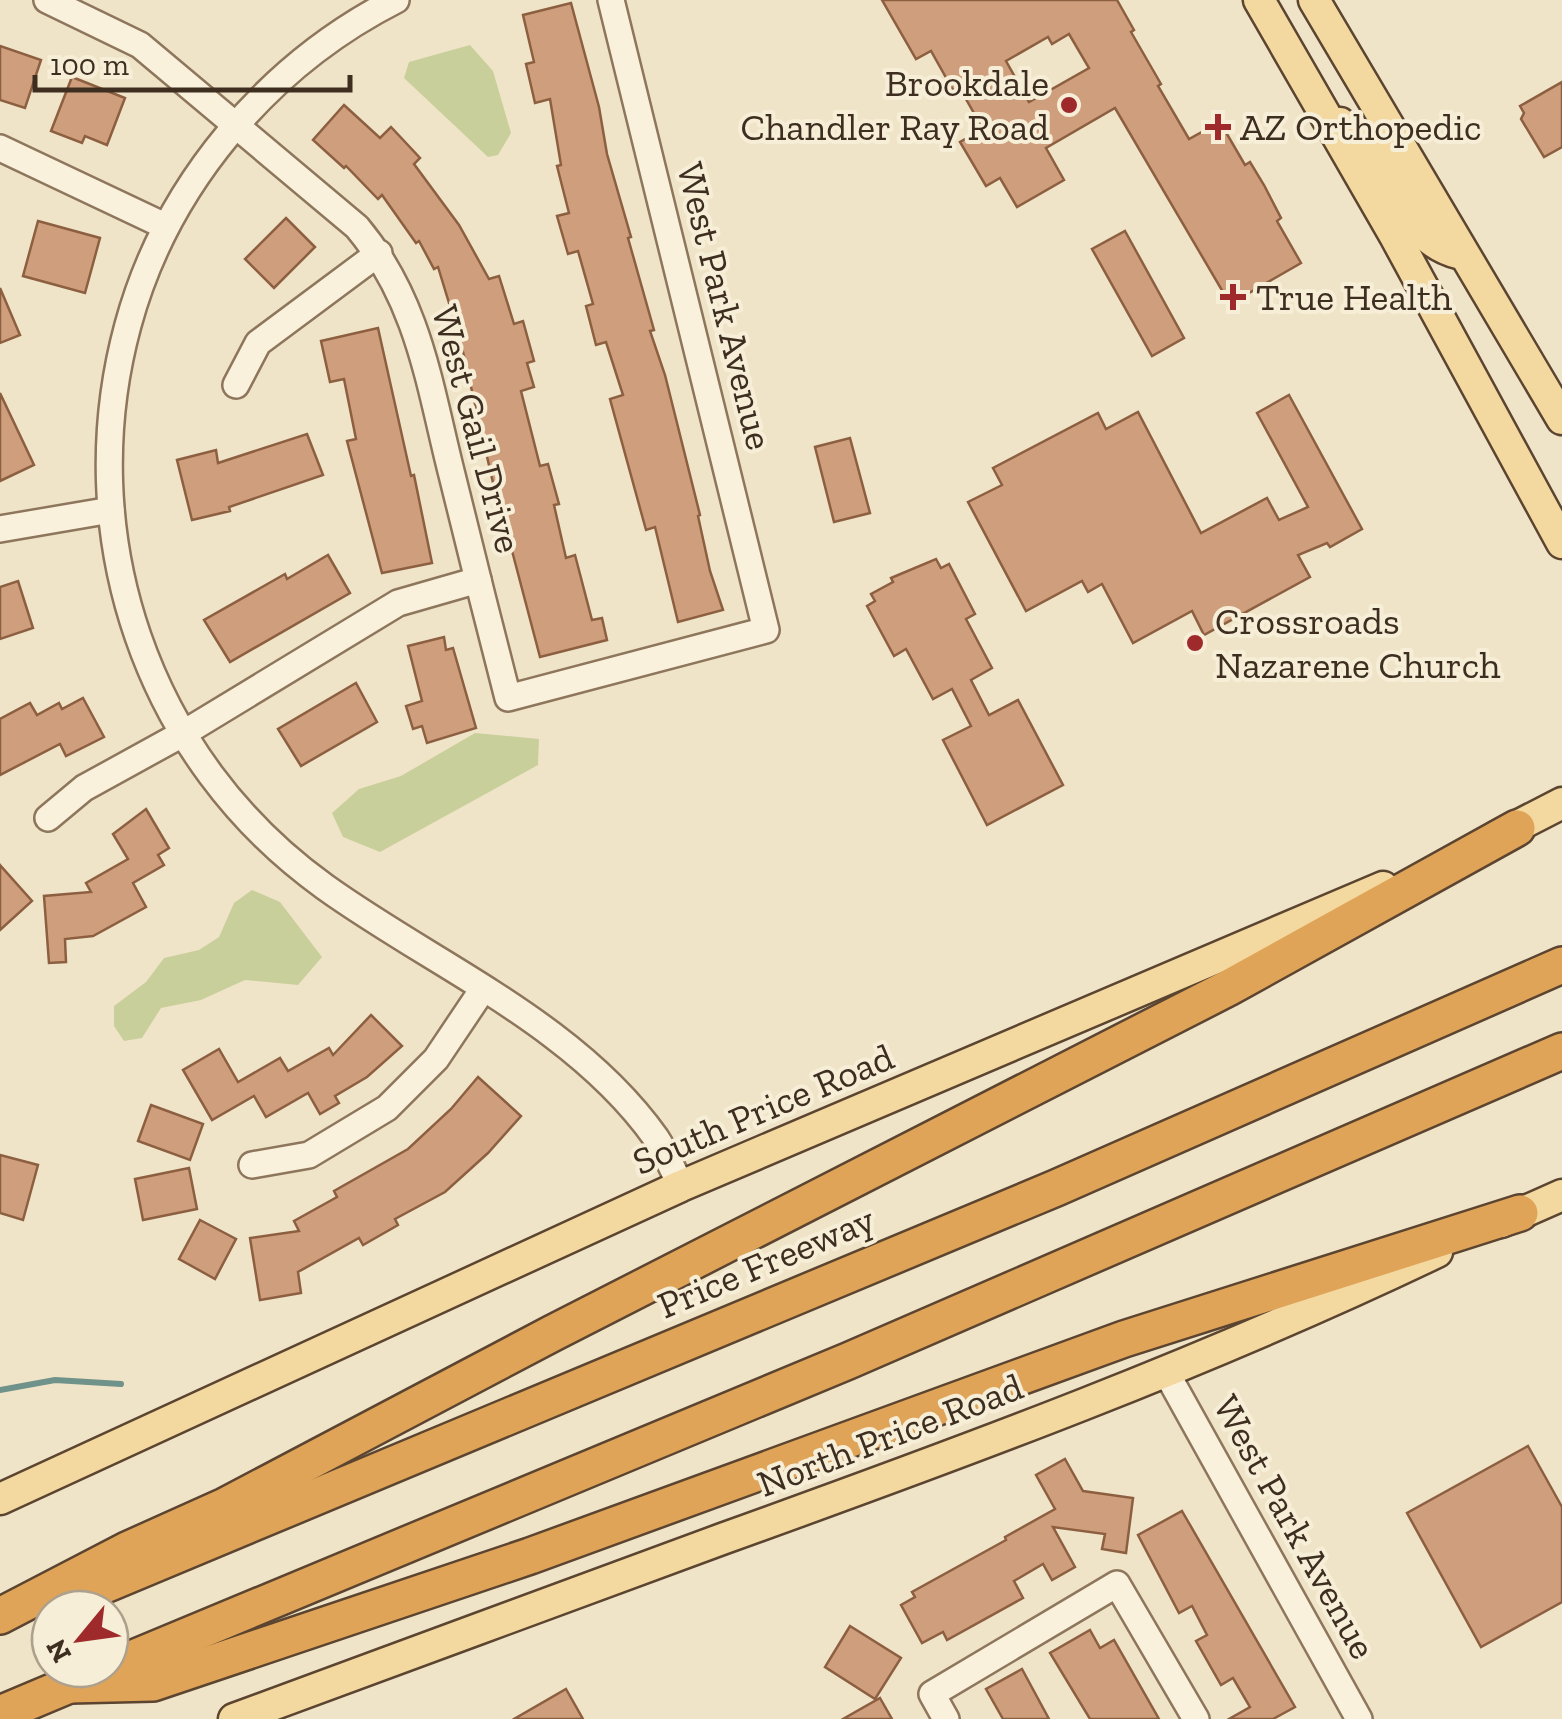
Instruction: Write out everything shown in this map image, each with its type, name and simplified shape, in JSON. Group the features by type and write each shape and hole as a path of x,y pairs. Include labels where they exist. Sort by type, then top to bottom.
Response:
{"highway":[{"path":"0,1616 126,1550 225,1506 553,1333 1228,988 1517,828"},
{"name":"Price Freeway","path":"0,1628 1056,1188 1562,965"},
{"path":"130,1659 848,1361 1562,1051"},
{"path":"130,1684 153,1683 530,1556 1124,1339 1520,1213"},
{"path":"0,1714 60,1689"}],"main road":[{"path":"1259,0 1562,543"},
{"path":"1314,0 1562,419"},
{"path":"1320,104 1373,152 1431,243 1461,254"},
{"name":"South Price Road","path":"0,1499 680,1186 1092,1013 1517,828 1562,804"},
{"name":"North Price Road","path":"234,1719 270,1711 1166,1372 1357,1290 1562,1195"}],"street":[{"name":"West Gail Drive","path":"47,0 140,45 357,227 379,253 397,283 420,343 508,698"},
{"path":"396,0 331,38 278,82 237,125 164,226 134,304 113,388 108,472 123,585 153,680 184,734 207,772 288,860 573,1052 655,1137 680,1186"},
{"name":"West Park Avenue","path":"508,698 766,630 610,0"},
{"path":"0,148 164,226"},
{"path":"236,385 258,343 379,253"},
{"path":"0,530 111,510"},
{"path":"48,818 84,788 184,734 398,603 478,580"},
{"path":"252,1165 310,1156 387,1108 436,1059 483,989"},
{"name":"West Park Avenue","path":"1166,1372 1359,1719"},
{"path":"946,1719 932,1694 1117,1584 1196,1719"}],"green space":[{"path":"470,45 493,71 511,133 498,155 488,157 404,78 409,62"},
{"path":"475,733 539,739 538,765 380,852 343,837 332,813 359,789 401,776"},
{"path":"252,890 280,902 322,957 298,985 245,980 201,1000 161,1008 142,1038 124,1041 114,1026 114,1006 146,982 164,958 199,950 219,937 234,903"}],"building":[{"name":"Brookdale Chandler Ray Road","path":"882,0 1117,0 1161,84 1158,86 1189,139 1220,122 1245,165 1250,162 1264,185 1281,218 1277,221 1301,263 1230,304 1115,108 1046,148 1064,180 1017,207 1000,178 986,186 960,142 983,129 959,87 953,90 931,51 916,59","holes":["1069,34 1089,68 1029,102 1006,61 1048,37 1052,44"]},
{"path":"571,3 654,330 650,331 700,515 710,571 723,610 678,622 655,527 646,530 610,399 623,395 606,342 596,345 586,306 593,304 578,251 568,254 557,216 569,213 557,166 561,165 550,99 535,103 526,64 534,62 523,15"},
{"path":"0,46 41,60 25,108 0,100"},
{"path":"72,77 125,98 107,145 85,136 82,143 51,131"},
{"path":"1562,82 1562,147 1544,157 1521,119 1524,113 1520,106"},
{"path":"344,105 380,138 391,127 420,158 414,164 459,225 489,279 499,276 514,324 523,321 534,361 527,363 534,387 521,391 540,466 548,464 559,504 554,505 566,558 575,555 592,620 602,618 607,640 540,657 511,547 508,548 460,339 438,267 434,269 419,241 416,243 382,195 378,199 313,140"},
{"path":"286,218 315,247 274,288 245,259"},
{"path":"38,221 100,238 85,293 23,276"},
{"path":"1125,231 1184,338 1152,356 1092,249"},
{"path":"0,288 20,335 0,343"},
{"path":"378,328 432,563 382,573 347,441 356,439 344,379 330,382 321,341"},
{"path":"0,393 34,465 0,481"},
{"path":"1289,395 1362,529 1330,547 1327,543 1298,555 1310,577 1204,635 1192,611 1133,643 1102,584 1088,592 1082,581 1026,611 968,502 1002,485 993,468 1098,413 1106,429 1138,412 1201,533 1267,498 1279,520 1308,507 1257,413"},
{"path":"307,434 323,475 229,507 230,511 192,520 177,460 216,450 218,463"},
{"path":"850,438 870,513 834,522 815,447"},
{"path":"328,555 350,593 230,662 204,620 285,574 287,579"},
{"path":"936,559 941,568 949,564 975,614 966,619 992,668 971,680 989,715 1018,700 1063,785 987,825 943,740 971,726 952,689 933,699 906,649 894,656 867,606 875,601 871,594 893,582 891,578"},
{"path":"18,581 33,628 0,639 0,587"},
{"path":"444,637 446,650 453,648 476,728 427,743 422,726 413,729 406,706 422,701 408,646"},
{"path":"356,683 377,722 301,766 278,729"},
{"path":"83,698 104,737 66,756 60,744 0,775 0,719 30,703 37,715 59,703 62,709"},
{"path":"146,809 169,848 158,855 164,865 133,883 146,907 93,936 65,939 66,962 49,963 44,896 91,892 86,883 128,859 113,834"},
{"path":"0,865 32,901 0,930"},
{"path":"371,1015 402,1046 367,1077 335,1096 339,1103 320,1114 308,1093 266,1117 254,1096 212,1120 183,1070 219,1049 238,1082 280,1058 288,1071 329,1048 333,1055"},
{"path":"478,1077 521,1116 488,1153 445,1192 395,1219 398,1225 363,1245 359,1238 298,1272 301,1293 260,1300 250,1238 299,1231 294,1221 337,1197 334,1191 408,1149"},
{"path":"151,1105 203,1124 190,1160 138,1141"},
{"path":"0,1155 38,1165 23,1220 0,1213"},
{"path":"189,1168 197,1209 143,1220 135,1179"},
{"path":"200,1220 236,1239 215,1279 179,1259"},
{"path":"1528,1446 1562,1507 1562,1602 1481,1647 1407,1513"},
{"path":"1065,1459 1083,1491 1133,1498 1126,1553 1102,1549 1105,1534 1053,1527 1075,1567 1052,1580 1043,1564 1014,1581 1023,1598 947,1640 943,1632 922,1643 901,1605 915,1597 912,1592 1055,1509 1036,1475"},
{"path":"1182,1511 1295,1707 1273,1719 1229,1719 1250,1707 1233,1678 1221,1685 1196,1641 1207,1635 1192,1606 1179,1613 1138,1535"},
{"path":"850,1626 901,1658 875,1699 825,1667"},
{"path":"1090,1630 1100,1648 1114,1640 1159,1719 1090,1719 1050,1653"},
{"path":"1022,1669 1049,1719 1003,1719 986,1689"},
{"path":"566,1689 583,1719 514,1719"},
{"path":"880,1698 892,1719 843,1719"}],"waterway":[{"path":"0,1390 55,1380 121,1384"}],"place":[{"name":"Brookdale Chandler Ray Road","path":"1069,105"},
{"name":"AZ Orthopedic","path":"1218,127"},
{"name":"True Health","path":"1233,297"},
{"name":"Crossroads Nazarene Church","path":"1195,643"}]}
